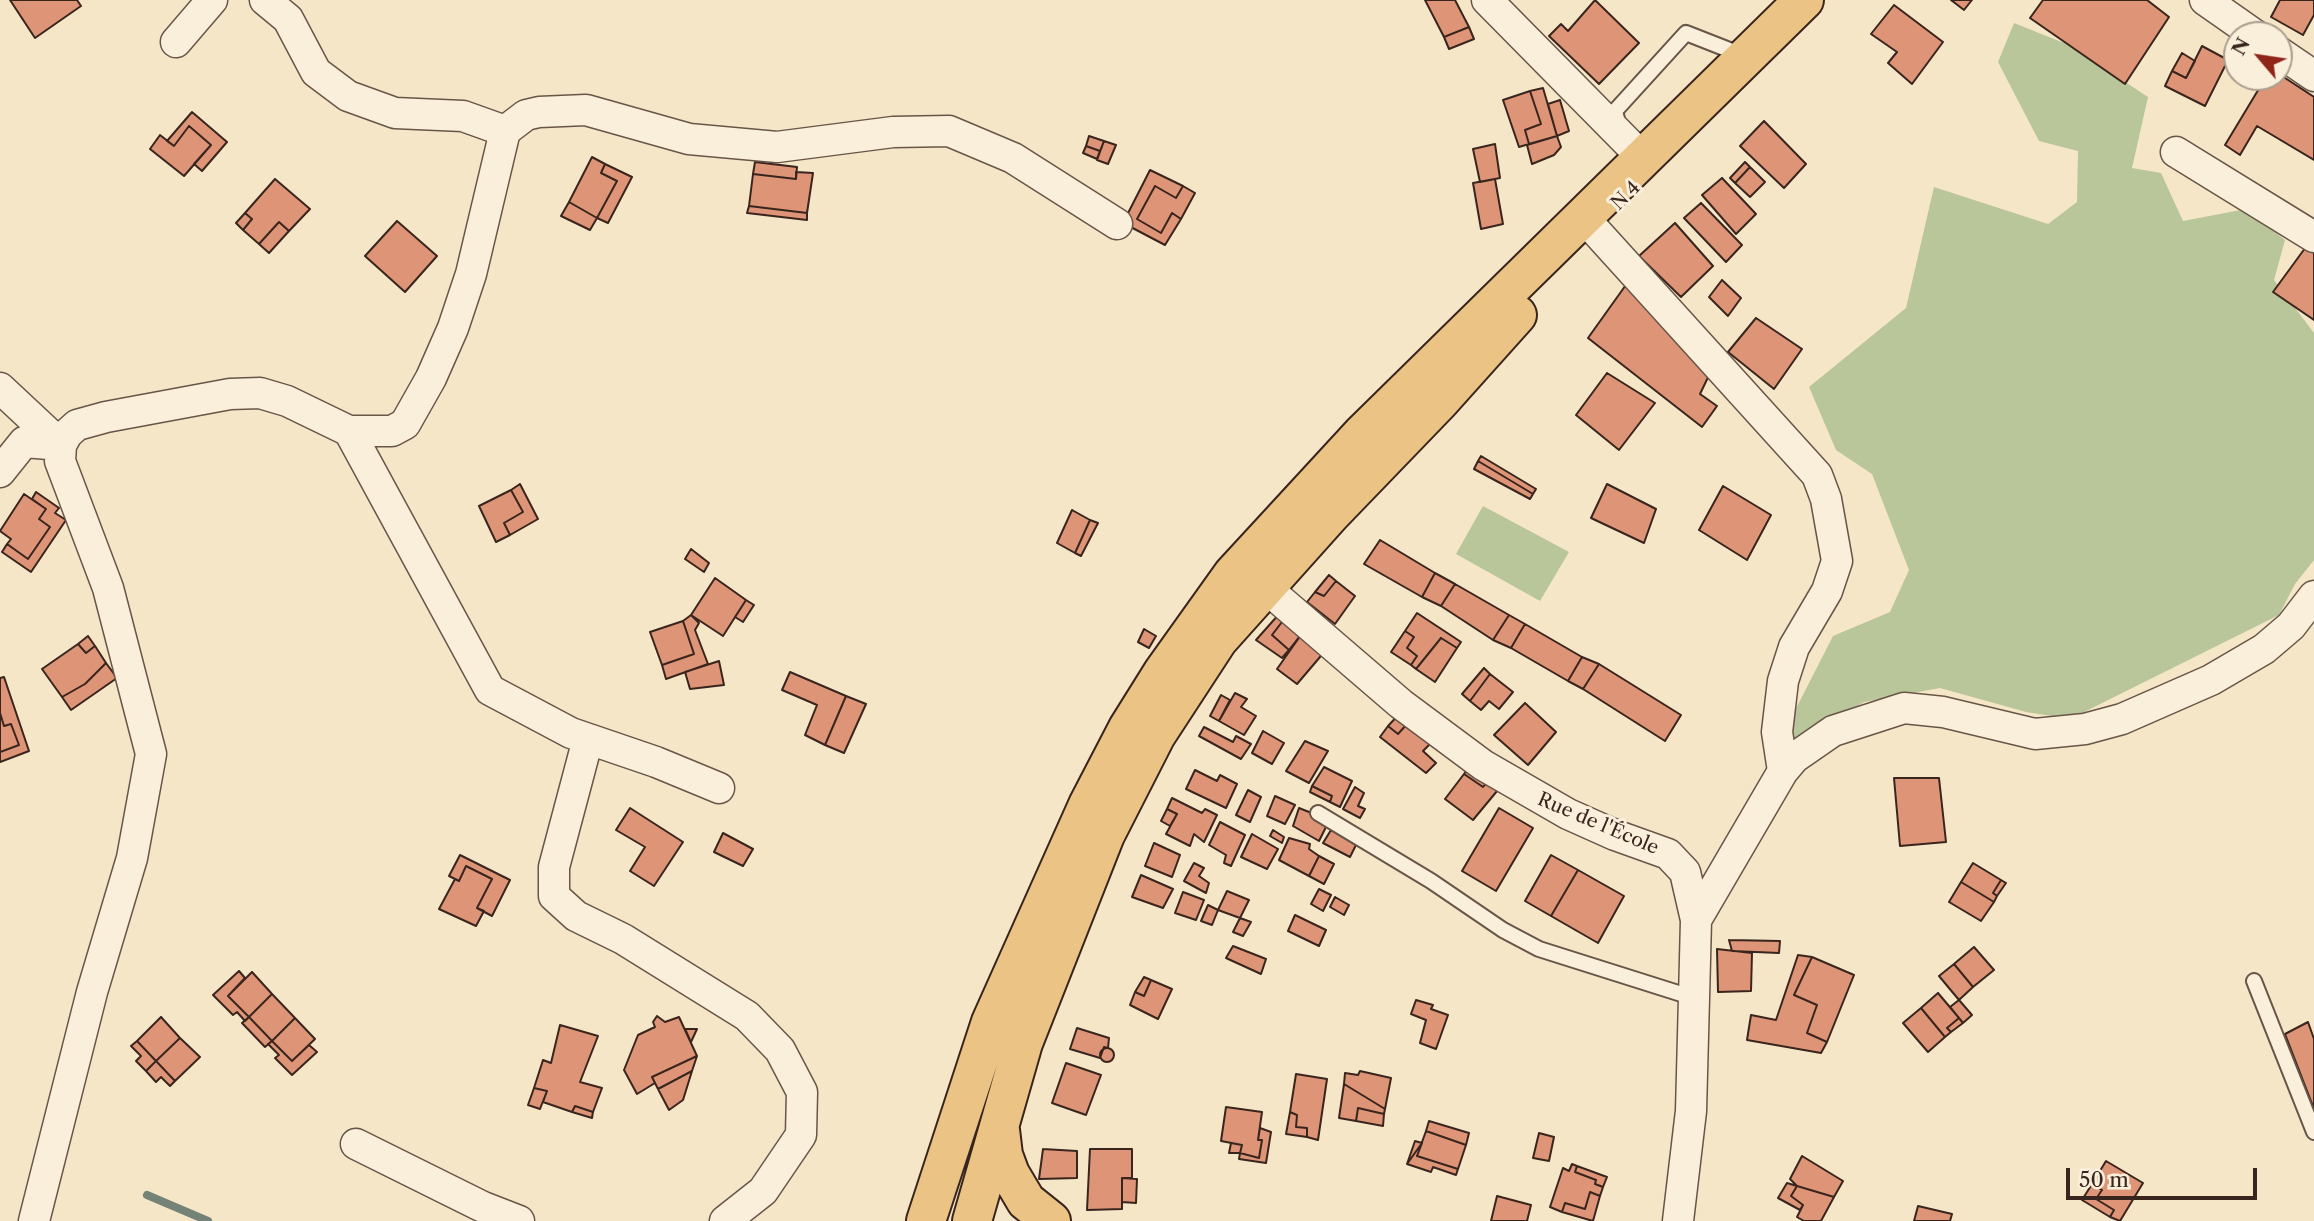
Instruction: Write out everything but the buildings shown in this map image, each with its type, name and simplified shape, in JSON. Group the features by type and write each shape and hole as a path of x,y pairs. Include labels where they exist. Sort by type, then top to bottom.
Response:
{"highway":[{"name":"N 4","path":"926,1221 991,1022 1088,805 1128,728 1163,672 1233,574 1632,148 1746,57 1804,0"},
{"name":"N 4","path":"972,1221 1023,1043 1105,835 1156,735 1218,640 1330,514 1439,402 1594,229 1822,0"},
{"path":"1000,1129 1003,1155 1010,1174 1026,1202 1051,1221"}],"street":[{"path":"176,42 212,0"},
{"path":"265,0 288,19 316,72 348,96 395,113 463,116 505,131"},
{"path":"1487,0 1632,148"},
{"path":"2205,0 2235,21"},
{"path":"34,1221 92,992 132,858 151,754 108,588 61,461 61,444 66,434 87,422 230,394 260,393 287,401 349,431 392,431 404,424 431,378 471,274 505,131 526,115 539,112 586,110 690,139 777,147 893,132 949,131 1013,158 1117,224"},
{"path":"2176,152 2314,237"},
{"path":"1594,229 1817,475 1826,499 1837,561 1827,591 1794,647 1783,681 1777,732 1783,771"},
{"path":"0,388 61,444"},
{"path":"349,431 490,690 571,733 656,762 719,788"},
{"path":"0,472 24,442 61,444"},
{"name":"Rue de l'École","path":"1266,588 1401,704 1483,765 1568,814 1668,854 1685,872 1696,920 1691,1111 1678,1221"},
{"path":"1696,920 1783,771 1794,758 1833,731 1904,708 1943,712 2035,734 2074,731 2122,719 2211,680 2264,649 2291,626 2314,596"},
{"path":"588,739 554,867 554,896 576,916 623,939 747,1016 780,1050 802,1092 801,1135 763,1191 725,1221"},
{"path":"356,1144 483,1207 519,1221"}],"lane":[{"path":"1632,148 1615,111 1686,33 1746,57"},
{"path":"1318,813 1420,874 1503,930 1539,949 1694,998"},
{"path":"2254,981 2314,1132"}],"green space":[{"path":"2014,23 2069,45 2148,97 2132,168 2161,173 2183,221 2246,209 2285,240 2274,280 2314,333 2314,560 2295,584 2279,615 2070,719 2026,712 1940,688 1864,702 1791,748 1785,730 1833,636 1890,612 1909,570 1872,474 1836,450 1809,387 1906,308 1934,187 2048,224 2077,202 2078,151 2039,141 1998,62"},
{"path":"1483,506 1569,552 1540,601 1456,554"}],"waterway":[{"path":"147,1195 208,1221"}]}
